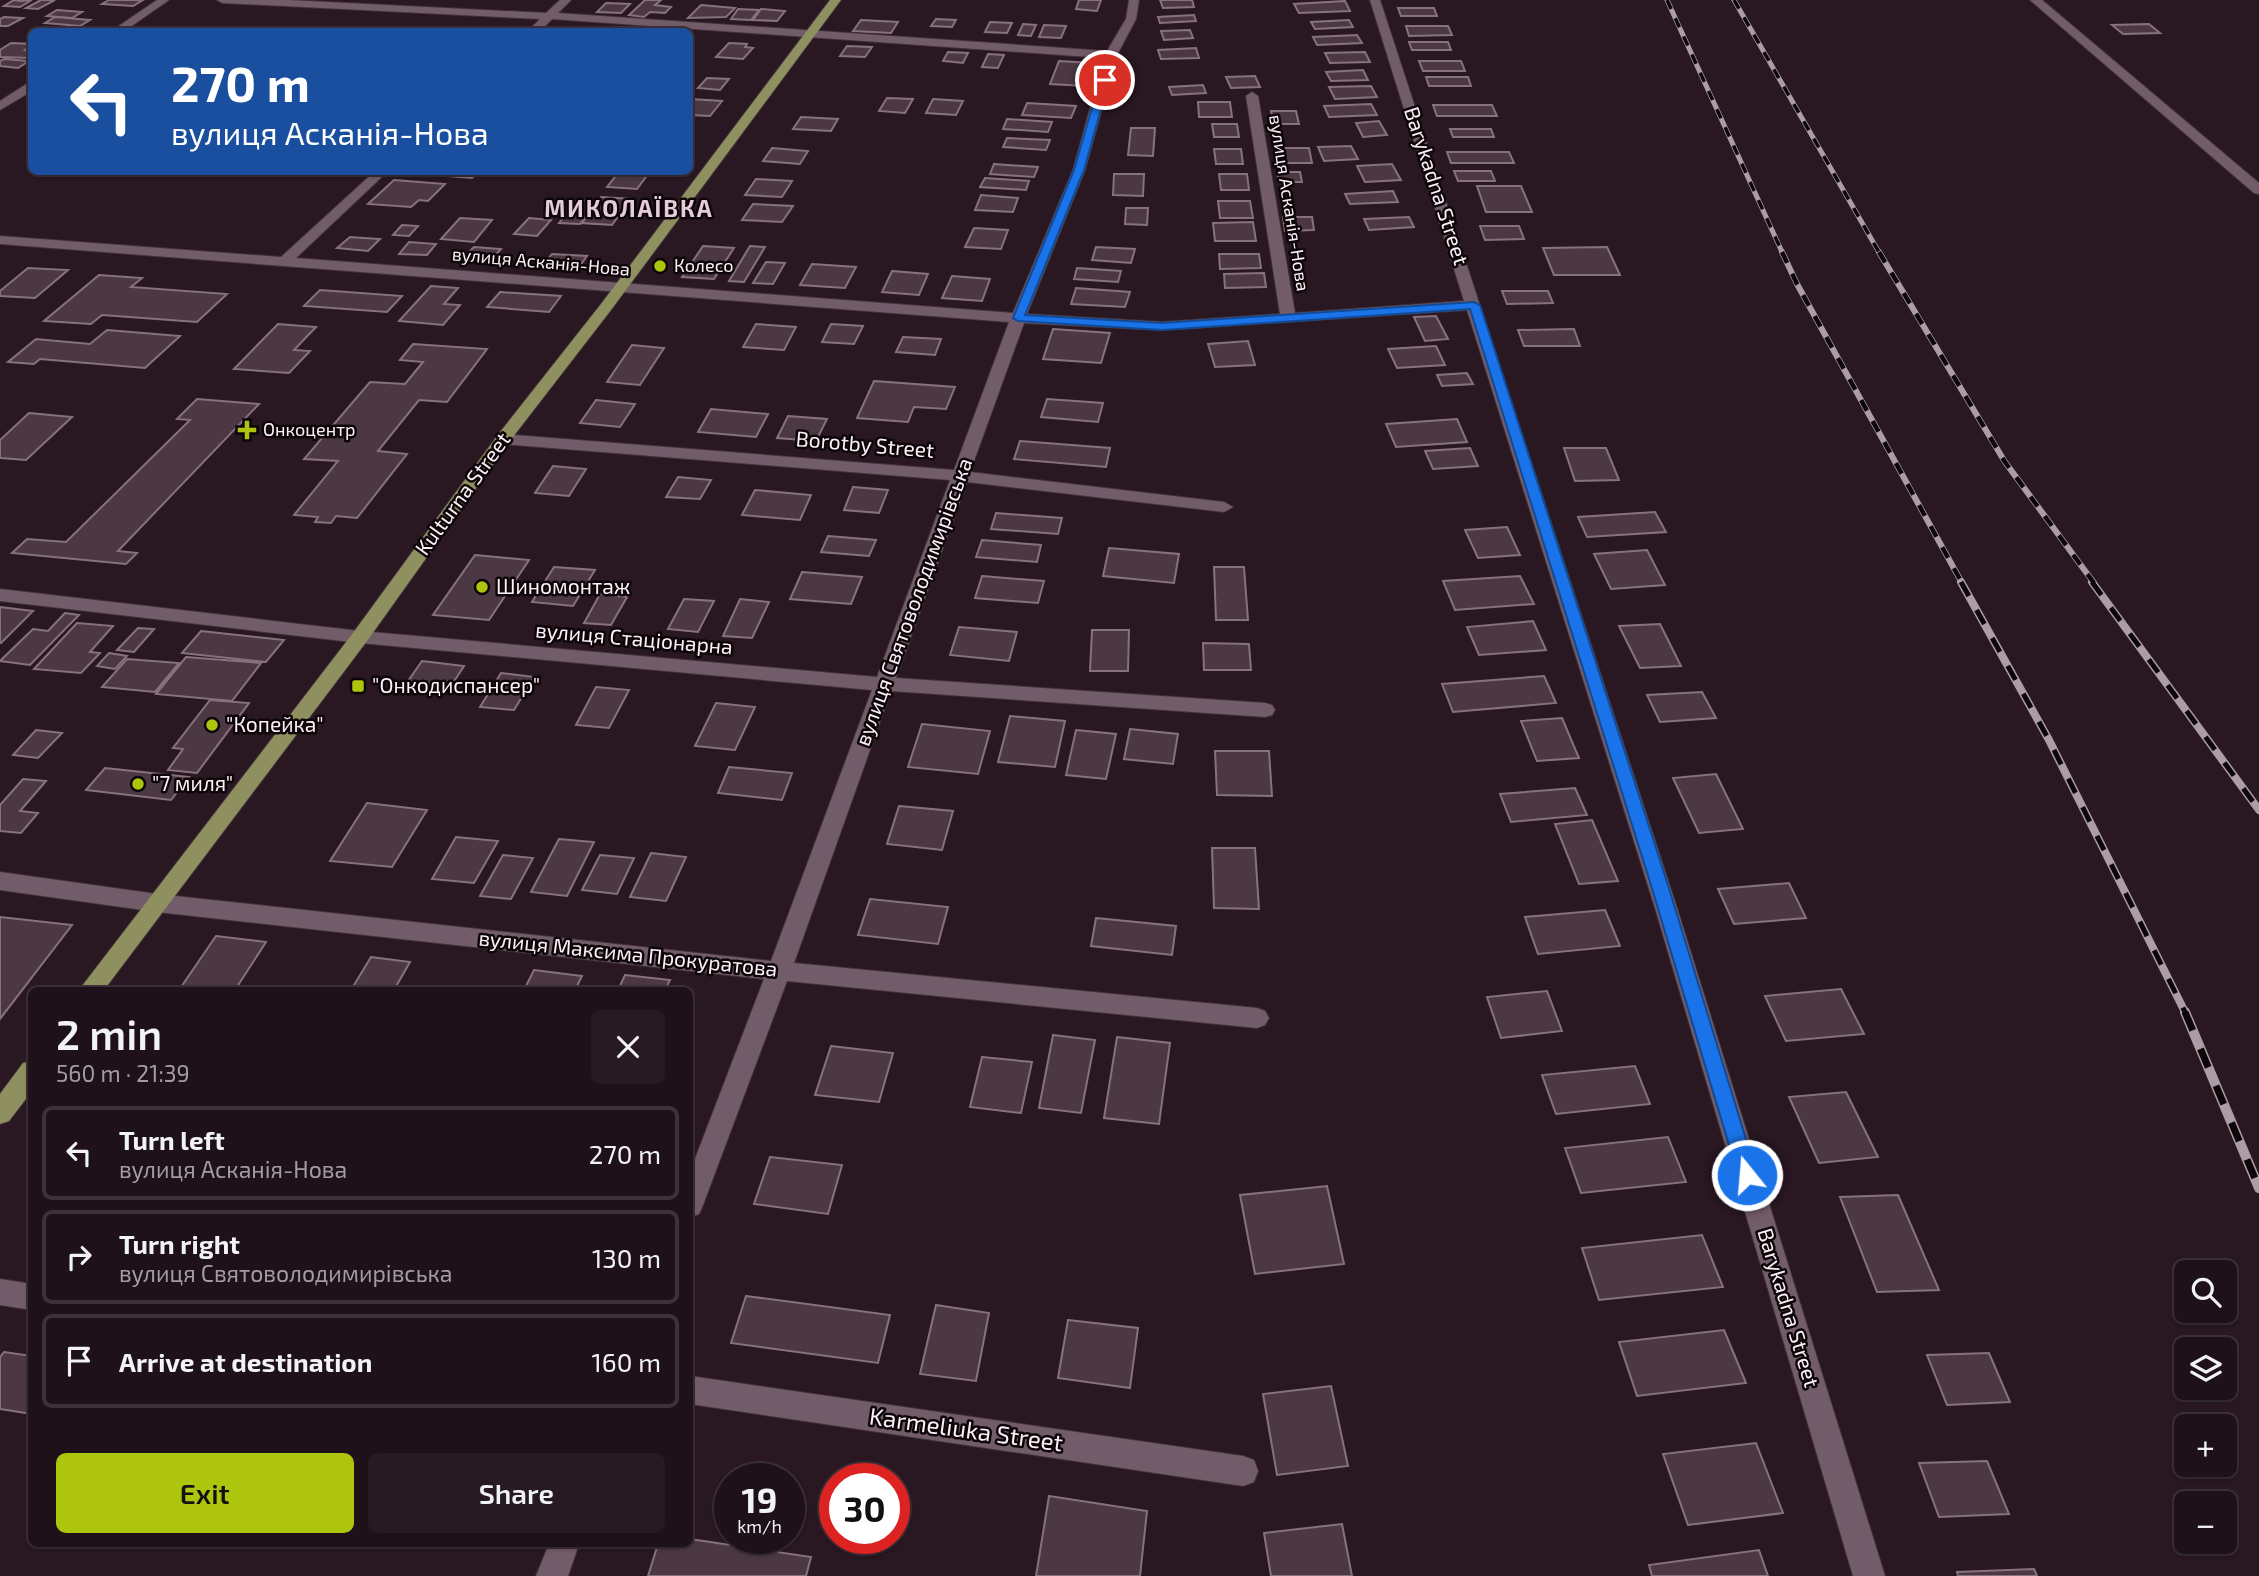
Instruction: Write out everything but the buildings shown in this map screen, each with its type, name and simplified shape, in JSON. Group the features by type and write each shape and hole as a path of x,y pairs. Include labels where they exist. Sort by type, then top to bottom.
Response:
{"main road":[{"name":"Kulturna Street","path":"94,987 360,637 503,439 836,0"},
{"path":"0,1113 28,1076"}],"street":[{"path":"121,28 164,0"},
{"path":"222,0 549,16 1111,55"},
{"path":"536,28 566,0"},
{"name":"вулиця Святоволодимирівська","path":"693,1197 779,971 1018,318 1079,170 1111,55 1131,19 1134,0"},
{"name":"Barykadna Street","path":"1376,0 1666,908 1869,1576"},
{"path":"2035,0 2259,190"},
{"path":"3,103 28,88"},
{"name":"вулиця Асканія-Нова","path":"1252,96 1288,316"},
{"path":"3,103 28,102"},
{"path":"286,260 378,175"},
{"name":"вулиця Асканія-Нова","path":"0,240 1018,318 1162,326 1474,305"},
{"name":"Borotby Street","path":"503,439 961,476 1224,507"},
{"name":"вулиця Стаціонарна","path":"0,595 360,637 883,684 1265,710"},
{"name":"вулиця Максима Прокуратова","path":"0,881 156,903 779,971 1257,1018"},
{"path":"0,1292 28,1296"},
{"name":"Karmeliuka Street","path":"693,1390 1243,1471"},
{"path":"552,1576 563,1547"}],"railway":[{"path":"1667,0 1783,254"},
{"path":"1734,0 1880,254"},
{"path":"1782,252 1797,284 1962,583"},
{"path":"1879,252 2005,462 2094,583"},
{"path":"1961,582 2049,740 2185,1012"},
{"path":"2092,582 2259,810"},
{"path":"2185,1012 2259,1188"}],"place":[{"name":"Колесо","path":"660,266"},
{"name":"Онкоцентр","path":"247,430"},
{"name":"Шиномонтаж","path":"482,587"},
{"name":"\"Онкодиспансер\"","path":"358,686"},
{"name":"\"Копейка\"","path":"212,725"},
{"name":"\"7 миля\"","path":"138,784"}],"district":[{"name":"МИКОЛАЇВКА","path":"629,209"}],"route":[{"path":"1105,80 1079,170 1018,318 1162,326 1474,305 1658,882 1747,1175"}]}
